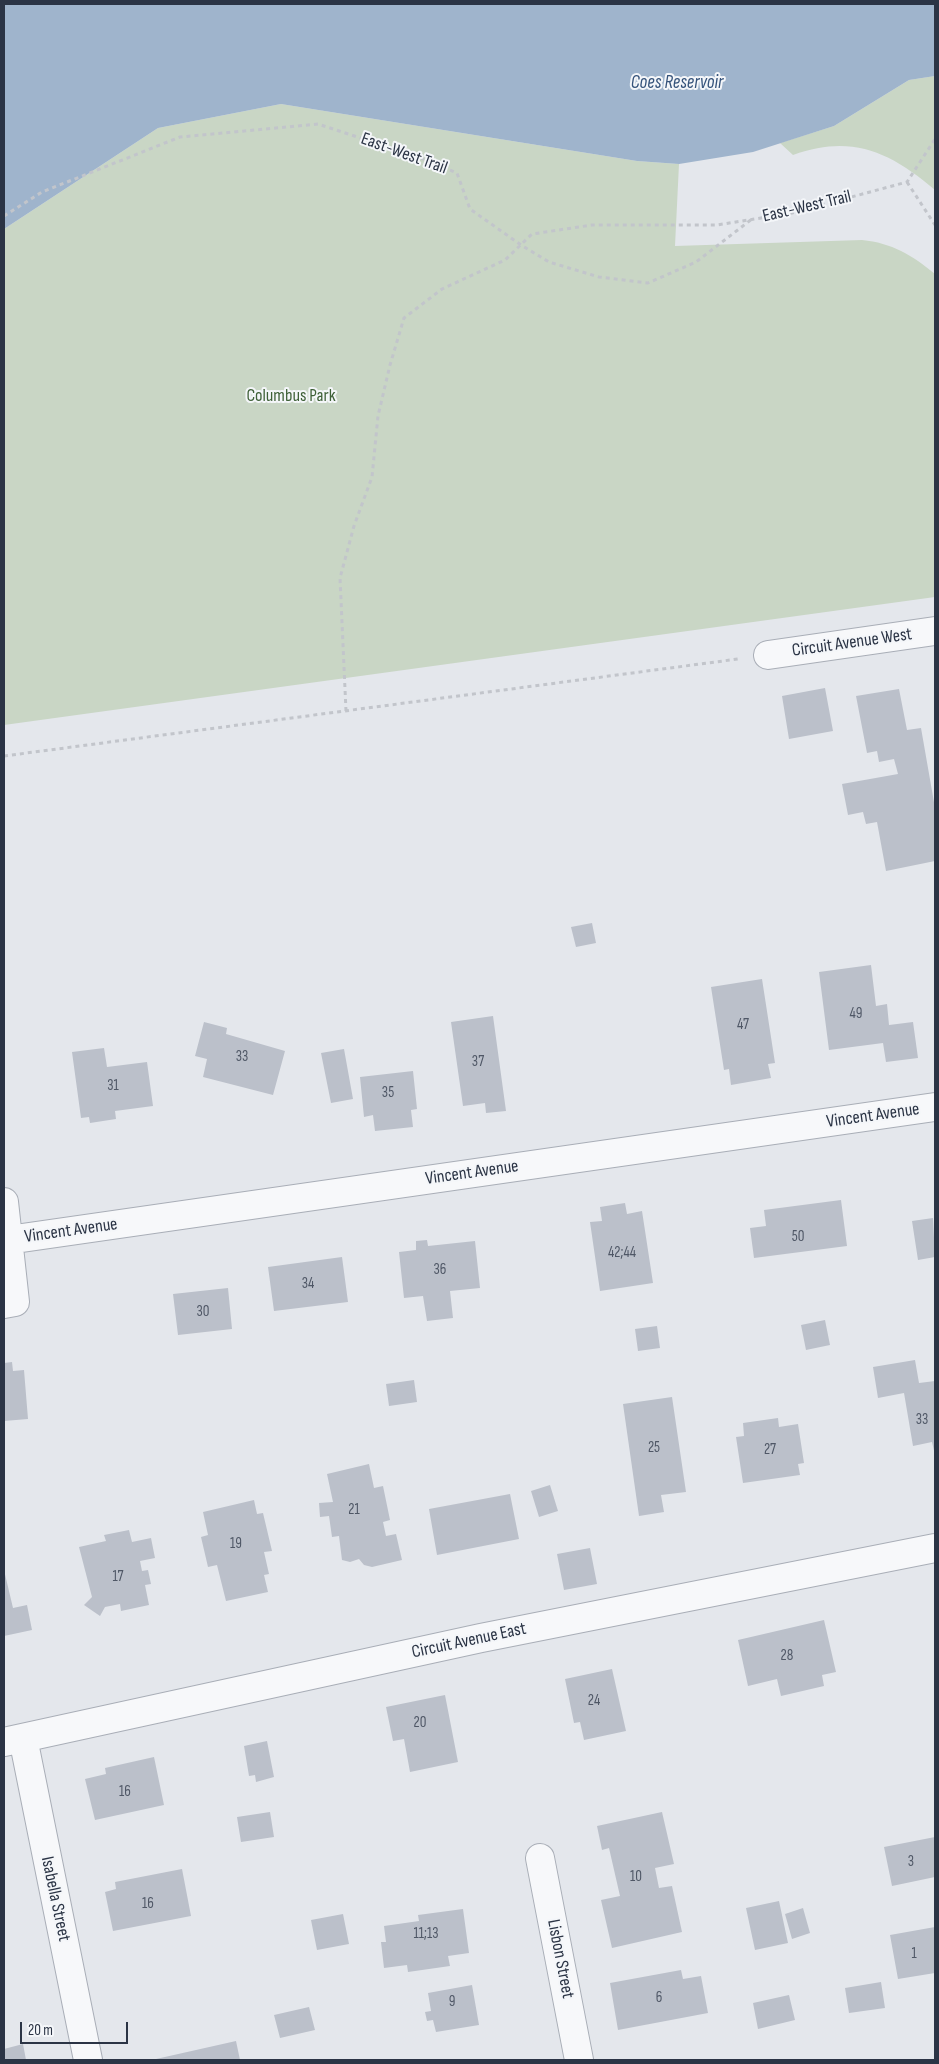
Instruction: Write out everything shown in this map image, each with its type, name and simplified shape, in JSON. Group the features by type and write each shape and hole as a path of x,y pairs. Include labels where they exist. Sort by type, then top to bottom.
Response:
{"street":[{"name":"Circuit Avenue West","path":"768,655 935,631"},
{"name":"Vincent Avenue","path":"8,1240 935,1107"},
{"name":"Vincent Avenue","path":"4,1202 16,1302 4,1304"},
{"name":"Circuit Avenue East","path":"13,1740 481,1638 935,1548"},
{"name":"Isabella Street","path":"13,1740 88,2060"},
{"name":"Lisbon Street","path":"540,1858 579,2060"}],"path":[{"name":"East-West Trail","path":"4,216 42,192 180,137 318,124 421,158 457,173 470,209 521,245 532,234 592,225 717,225 792,213 907,182"},
{"path":"935,139 907,182 935,225"},
{"path":"346,711 340,578 354,526 372,477 378,416 404,318 442,289 505,260 521,245 550,262 599,277 648,282 696,262 753,219"},
{"path":"4,756 768,655"}],"green space":[{"path":"935,76 935,190 902,166 869,150 834,146 793,155 780,143 834,126 909,80"},
{"name":"Columbus Park","path":"281,104 637,161 679,164 675,246 862,240 892,247 926,267 935,274 935,597 4,725 4,229 158,128"}],"water":[{"name":"Coes Reservoir","path":"4,4 935,4 935,76 909,80 834,126 753,152 679,164 637,161 281,104 158,128 4,229"}],"building":[{"path":"825,688 833,731 789,739 782,696"},
{"path":"899,689 907,730 921,728 935,808 935,861 886,871 877,822 866,824 863,812 848,815 842,784 898,774 894,759 879,762 877,751 867,753 856,696"},
{"path":"592,923 596,943 576,947 571,927"},
{"path":"871,965 876,1006 887,1004 889,1025 913,1022 918,1058 886,1062 883,1043 829,1050 819,972"},
{"path":"762,979 775,1063 768,1064 771,1078 731,1085 729,1069 724,1070 711,987"},
{"path":"493,1016 506,1111 486,1113 485,1103 463,1106 451,1022"},
{"path":"204,1022 227,1028 226,1034 285,1051 273,1095 203,1077 207,1059 195,1056"},
{"path":"104,1048 107,1067 147,1062 153,1106 115,1111 116,1119 90,1123 89,1117 81,1118 72,1052"},
{"path":"344,1049 353,1099 331,1103 321,1053"},
{"path":"413,1071 417,1109 411,1110 413,1127 375,1131 373,1115 364,1117 360,1077"},
{"path":"841,1200 847,1246 754,1258 750,1228 766,1226 764,1210"},
{"path":"625,1203 627,1214 642,1211 653,1283 600,1291 590,1222 602,1221 600,1207"},
{"path":"933,1218 935,1257 918,1260 912,1221"},
{"path":"427,1240 428,1246 475,1241 480,1288 450,1291 453,1318 427,1321 423,1296 404,1298 399,1252 416,1250 416,1241"},
{"path":"342,1257 348,1302 274,1311 268,1267"},
{"path":"228,1288 232,1329 178,1335 173,1294"},
{"path":"825,1320 830,1345 806,1350 801,1325"},
{"path":"657,1326 660,1348 638,1351 635,1329"},
{"path":"915,1360 919,1383 935,1381 935,1455 932,1442 913,1446 904,1393 878,1398 873,1367"},
{"path":"12,1362 13,1371 24,1370 28,1419 4,1421 4,1363"},
{"path":"414,1380 417,1402 389,1406 386,1384"},
{"path":"672,1397 686,1492 661,1495 664,1512 639,1516 623,1404"},
{"path":"778,1418 779,1427 798,1424 804,1463 798,1464 800,1475 743,1483 736,1437 744,1436 743,1423"},
{"path":"369,1464 374,1488 383,1486 390,1520 383,1522 386,1536 396,1534 402,1560 372,1567 364,1565 359,1559 350,1562 342,1560 339,1536 332,1537 329,1516 320,1517 319,1503 333,1502 327,1474"},
{"path":"550,1485 558,1511 539,1517 531,1491"},
{"path":"510,1494 519,1539 437,1555 429,1509"},
{"path":"254,1500 257,1514 263,1513 272,1551 264,1552 269,1574 264,1575 268,1592 226,1601 217,1565 208,1567 201,1537 208,1535 203,1512"},
{"path":"129,1530 132,1542 151,1538 155,1558 140,1561 142,1571 148,1570 151,1584 145,1585 149,1605 121,1611 120,1604 105,1607 100,1616 84,1605 92,1597 79,1547 106,1541 104,1535"},
{"path":"590,1548 597,1584 564,1590 557,1554"},
{"path":"4,1570 13,1608 27,1605 32,1630 4,1636"},
{"path":"824,1620 836,1672 822,1675 824,1686 781,1696 777,1679 748,1686 738,1640"},
{"path":"612,1669 626,1731 584,1740 580,1722 574,1723 565,1679"},
{"path":"445,1695 458,1762 410,1772 404,1739 393,1741 386,1707"},
{"path":"267,1741 274,1777 256,1782 255,1775 249,1776 244,1746"},
{"path":"154,1757 164,1805 95,1820 85,1779 106,1774 105,1768"},
{"path":"270,1812 274,1837 241,1842 237,1817"},
{"path":"662,1812 674,1864 655,1868 659,1888 672,1886 682,1932 612,1948 601,1900 620,1896 609,1848 602,1850 597,1826"},
{"path":"935,1837 935,1877 892,1886 884,1847"},
{"path":"182,1869 191,1916 113,1931 105,1892 116,1889 115,1882"},
{"path":"779,1901 788,1943 755,1950 746,1908"},
{"path":"803,1908 810,1933 792,1939 785,1914"},
{"path":"463,1909 469,1953 448,1956 450,1966 408,1972 407,1965 384,1968 381,1942 386,1942 384,1926 419,1921 418,1915"},
{"path":"343,1914 349,1944 317,1950 311,1920"},
{"path":"935,1927 935,1973 898,1979 890,1935"},
{"path":"681,1970 683,1979 701,1976 708,2013 618,2030 610,1983"},
{"path":"881,1982 885,2008 849,2013 845,1988"},
{"path":"472,1985 479,2025 436,2032 433,2020 427,2021 425,2012 431,2011 428,1993"},
{"path":"789,1995 795,2020 758,2029 753,2003"},
{"path":"309,2007 315,2030 280,2038 274,2015"},
{"path":"236,2041 240,2060 156,2060 156,2059"},
{"path":"23,2044 26,2060 4,2060 4,2049"}]}
